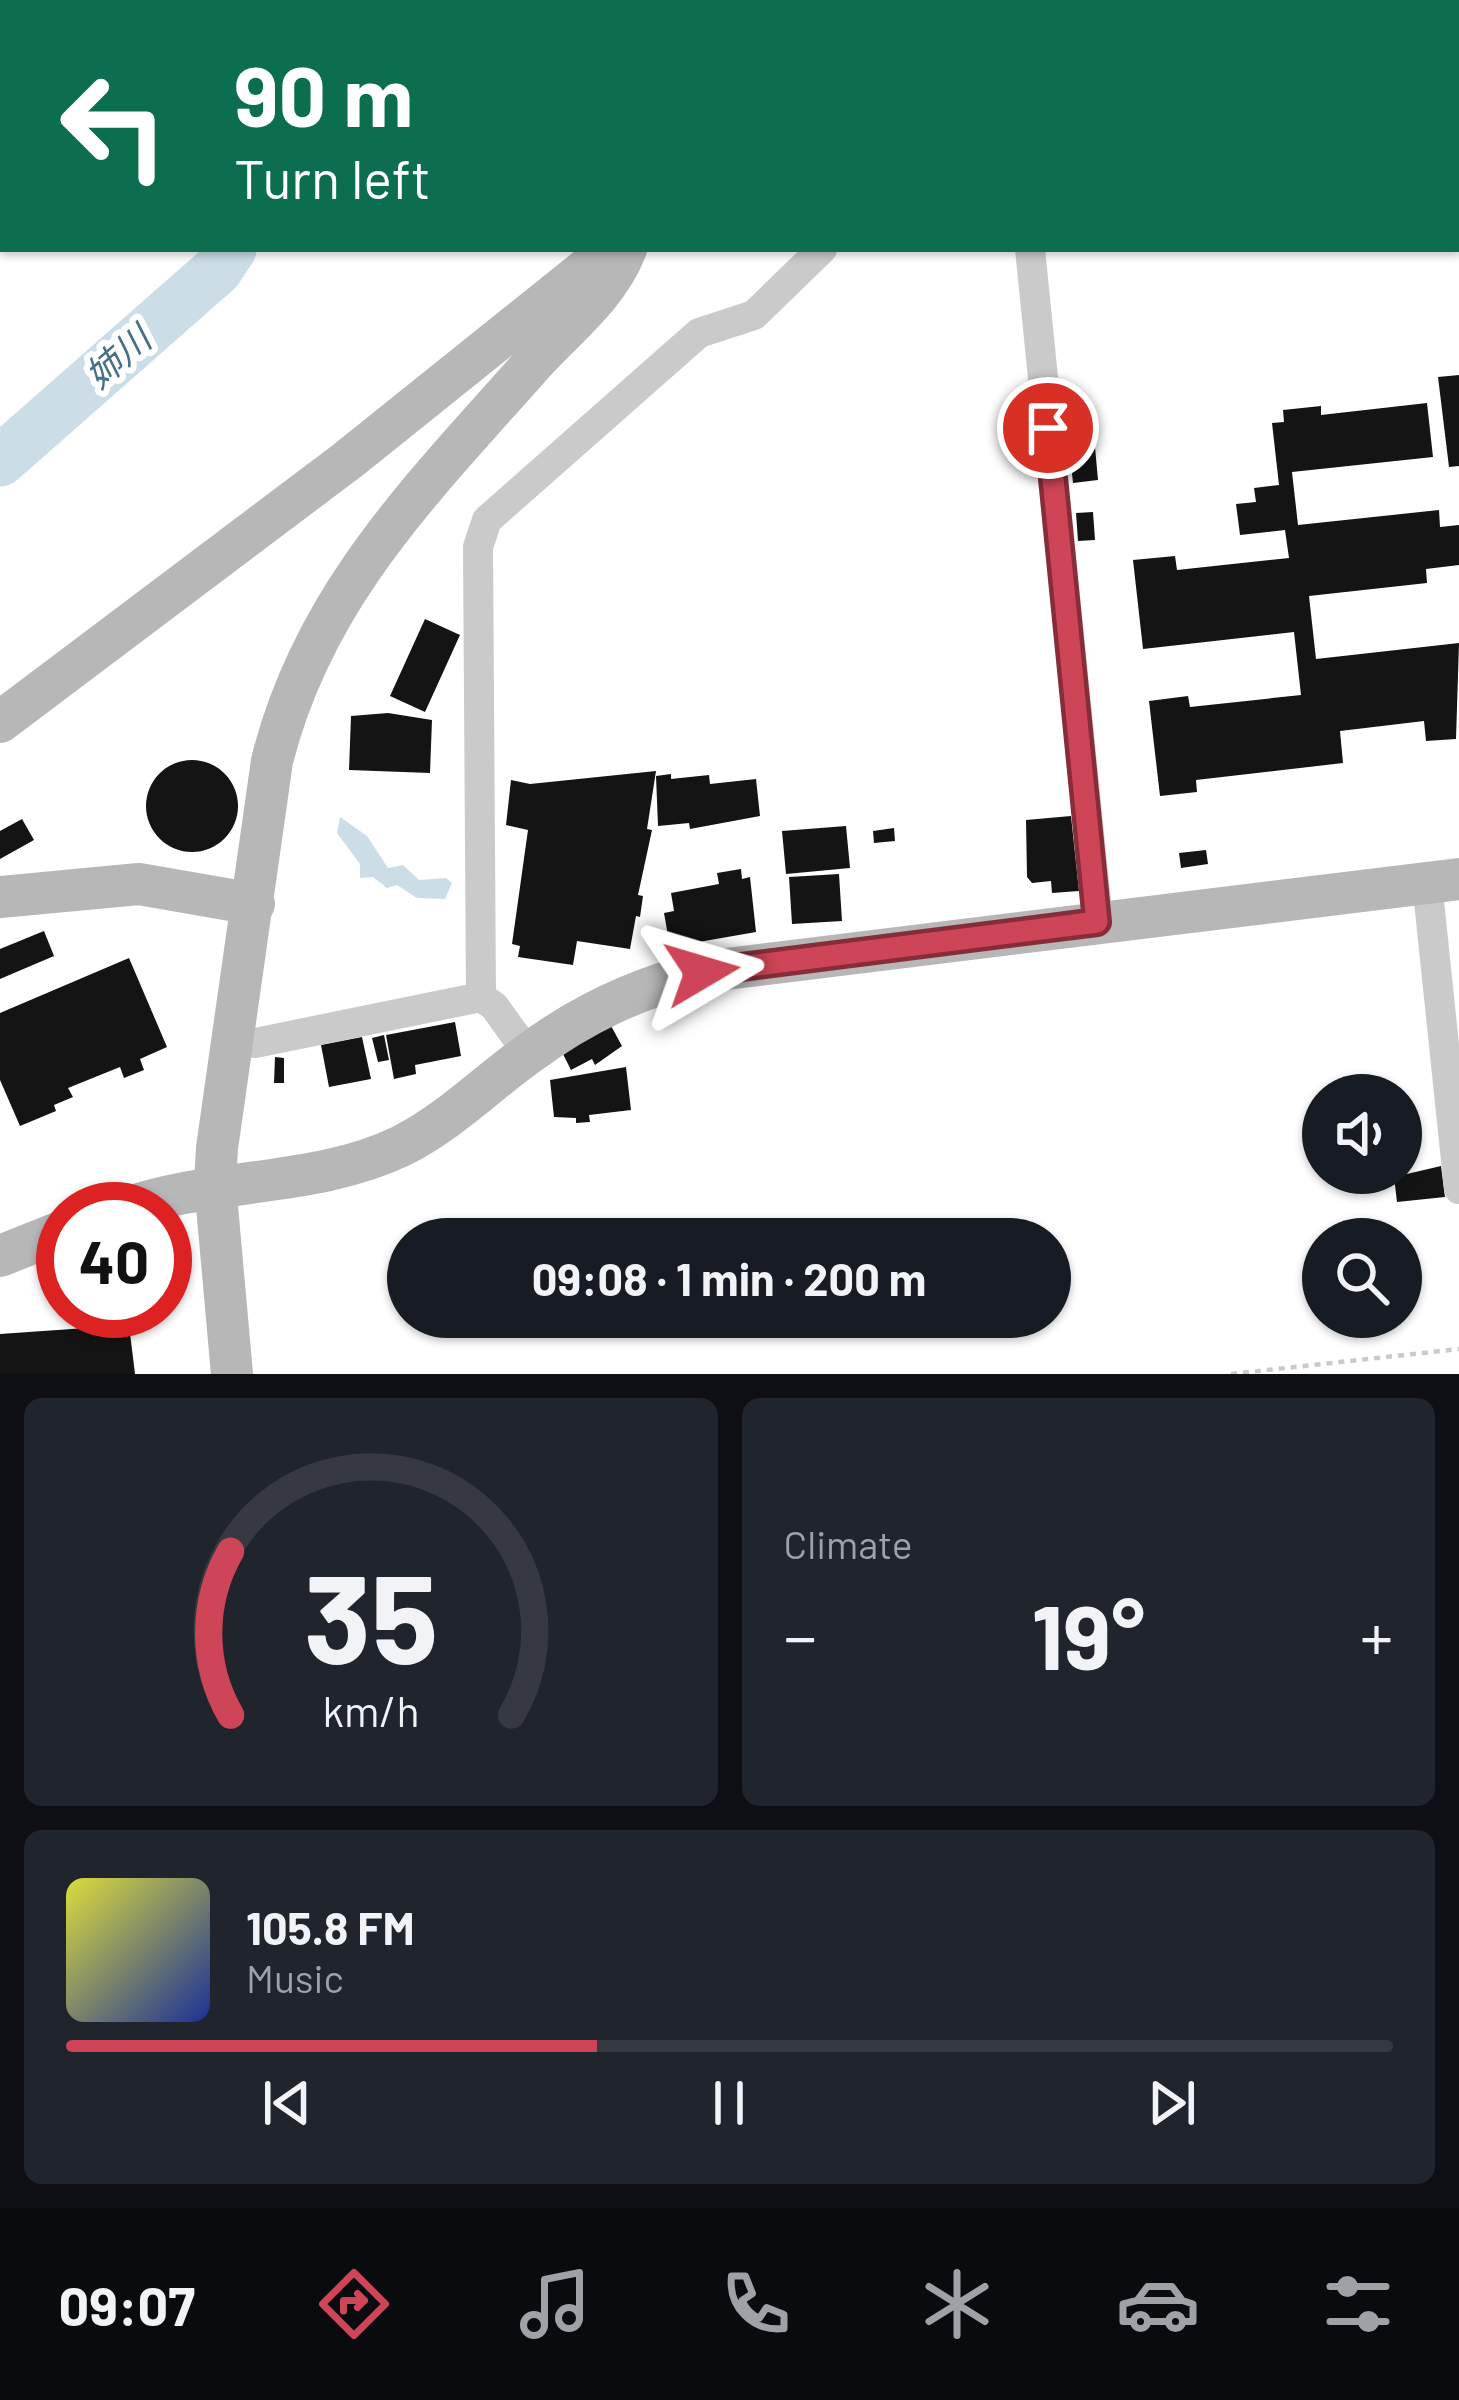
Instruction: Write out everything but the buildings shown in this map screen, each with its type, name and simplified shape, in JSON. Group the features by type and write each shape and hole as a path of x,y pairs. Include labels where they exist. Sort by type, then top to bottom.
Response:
{"street":[{"path":"0,722 348,460 607,252"},
{"path":"232,1374 215,1184 272,761 285,709 340,594 492,409 614,280 625,252"},
{"path":"481,998 478,548 487,520 699,333 754,315 819,252"},
{"path":"1030,252 1097,922"},
{"path":"192,1190 323,1171 385,1152 457,1110 528,1053 617,998 702,972 1443,880 1459,1189"},
{"path":"0,897 140,884 254,904"},
{"path":"256,1043 481,998 494,1006 528,1053"},
{"path":"0,1256 36,1242"}],"path":[{"path":"1231,1374 1459,1349"}],"water":[{"path":"340,817 367,836 388,868 403,865 419,880 446,878 452,883 445,899 417,898 397,885 387,888 373,877 360,878 360,864 337,833"}],"waterway":[{"name":"姉川","path":"0,461 217,270 229,252"}],"route":[{"path":"702,972 1097,922 1048,428"}]}
